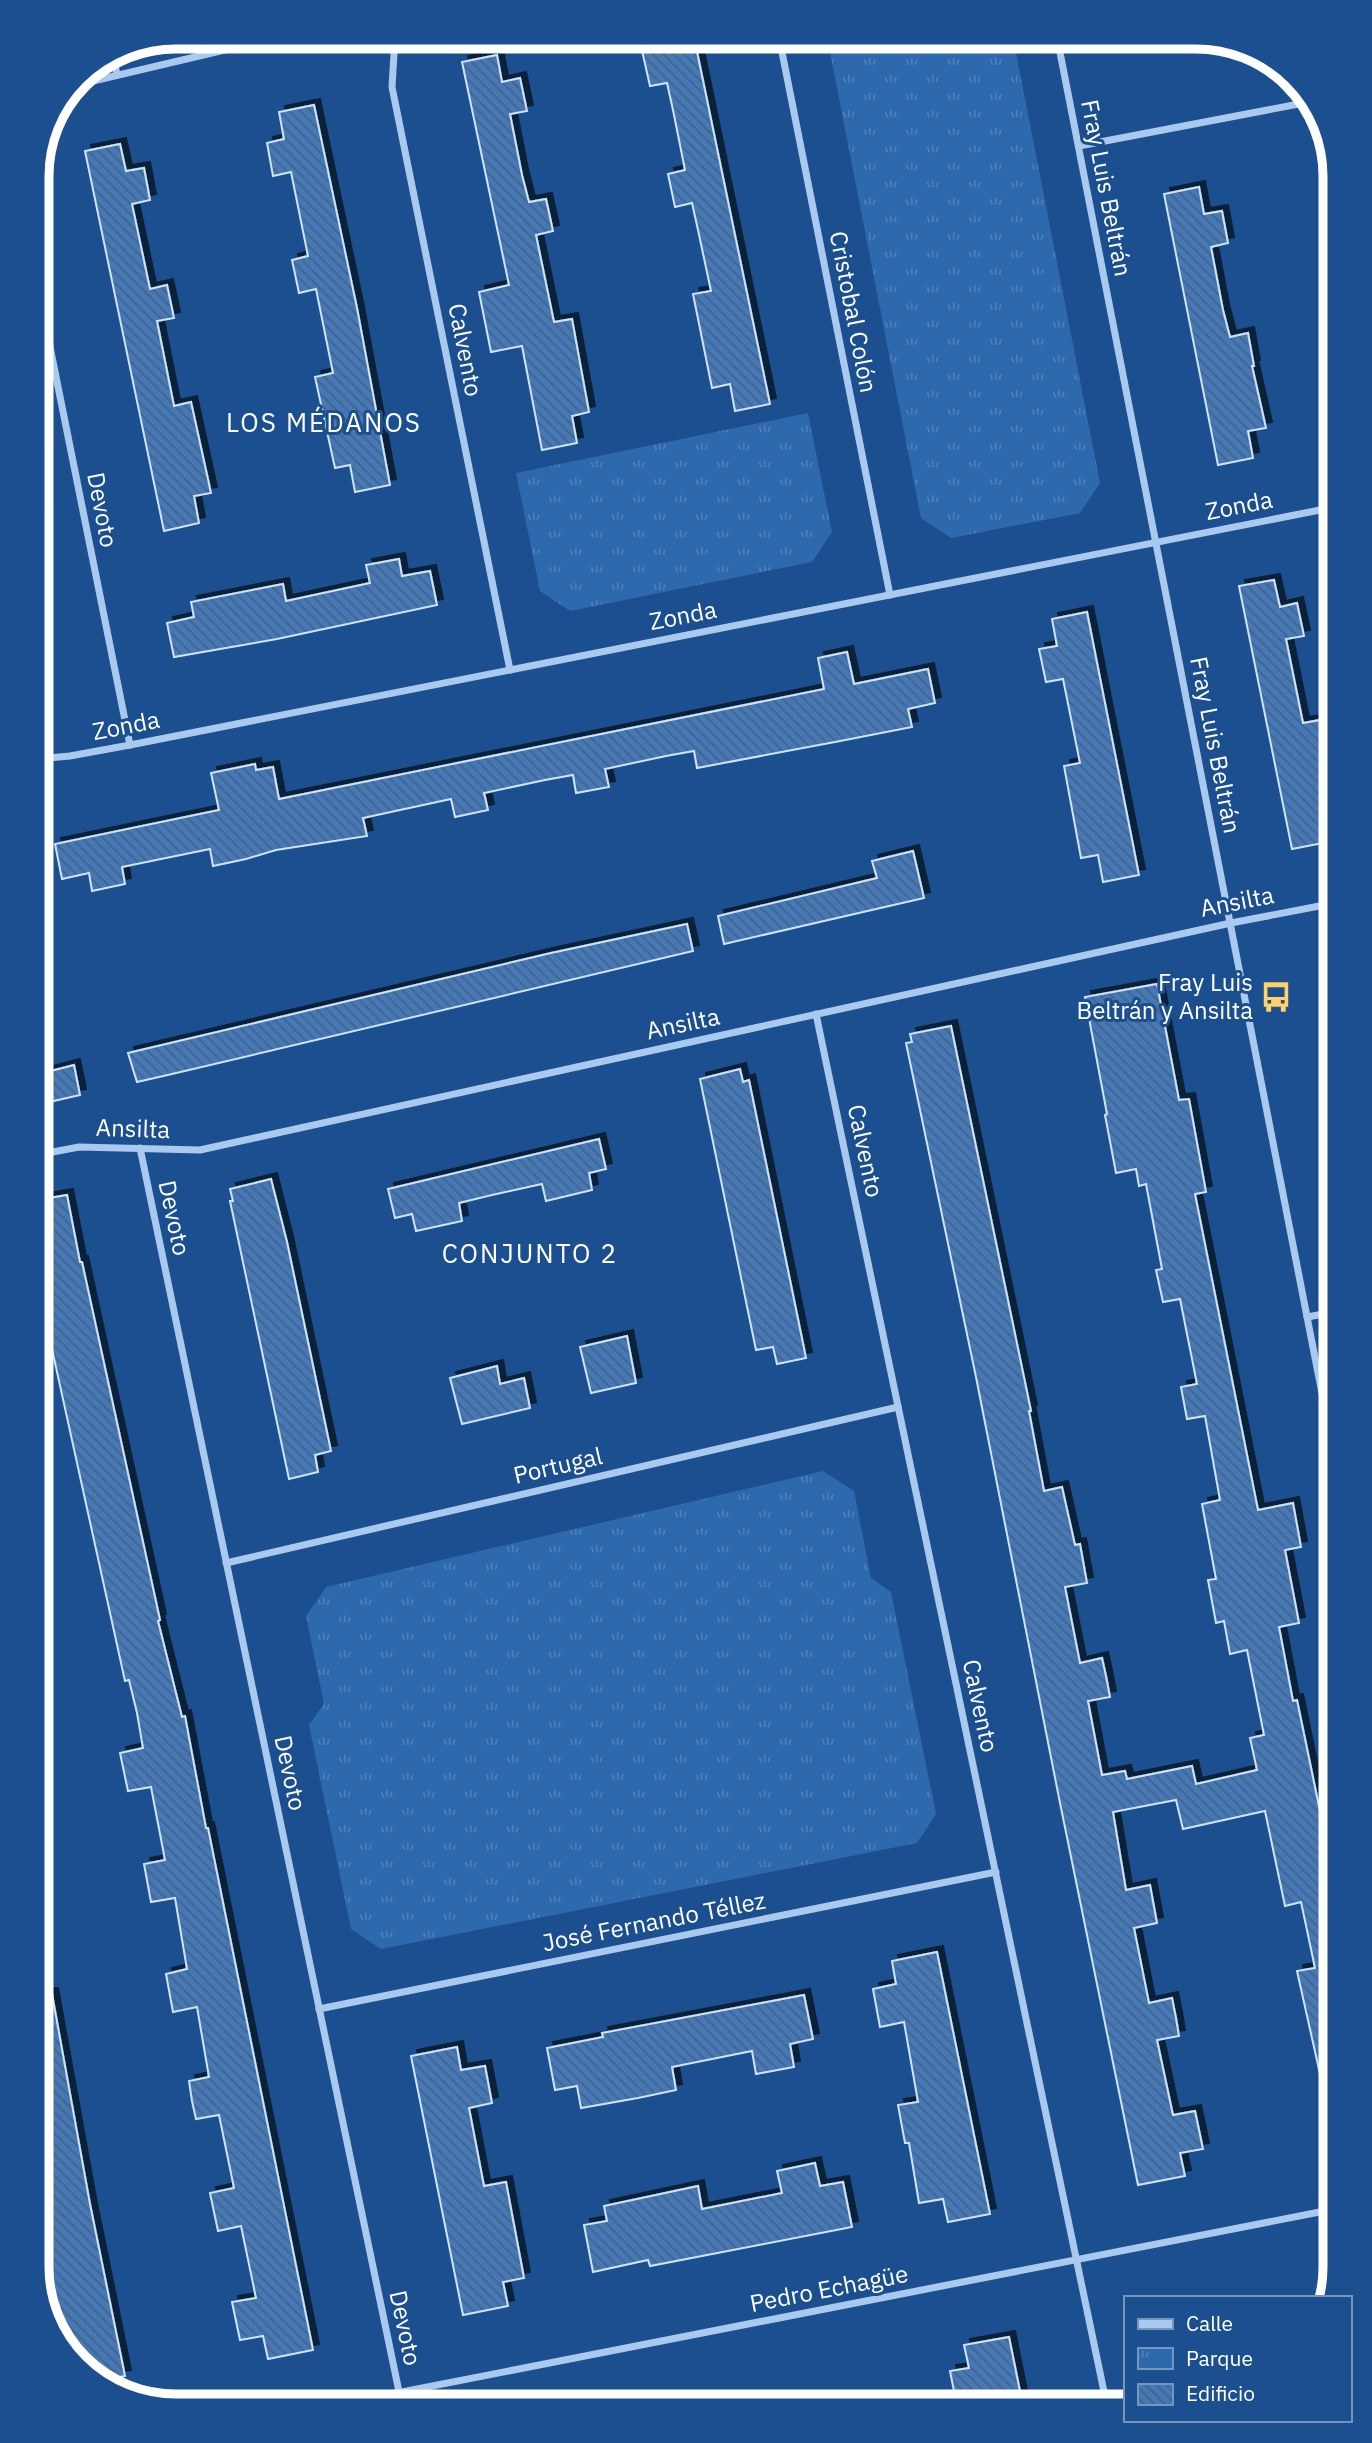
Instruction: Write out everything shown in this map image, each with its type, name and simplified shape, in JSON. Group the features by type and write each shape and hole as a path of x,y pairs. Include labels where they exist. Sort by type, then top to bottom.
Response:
{"street":[{"path":"92,81 229,49"},
{"name":"Calvento","path":"394,49 392,87 510,670"},
{"name":"Cristobal Colón","path":"781,49 890,595"},
{"name":"Fray Luis Beltrán","path":"1059,49 1323,1399"},
{"path":"115,65 117,75"},
{"path":"1079,146 1300,104"},
{"name":"Devoto","path":"49,342 130,745"},
{"name":"Zonda","path":"49,758 130,745 1323,509"},
{"name":"Ansilta","path":"49,1153 79,1147 200,1150 1231,923 1323,905"},
{"name":"Calvento","path":"816,1014 1104,2394"},
{"name":"Devoto","path":"140,1148 399,2393"},
{"path":"1307,1317 1323,1314"},
{"name":"Portugal","path":"226,1563 898,1406"},
{"name":"José Fernando Téllez","path":"319,2009 996,1872"},
{"name":"Pedro Echagüe","path":"394,2394 1323,2211"}],"green space":[{"path":"829,49 1015,49 1100,483 1080,513 951,538 921,518"},
{"path":"808,413 832,532 812,562 570,611 540,591 516,473"},
{"path":"823,1471 854,1491 871,1578 891,1592 936,1814 917,1843 381,1949 351,1929 309,1725 324,1704 306,1616 326,1587"}],"building":[{"path":"642,49 696,49 770,404 735,411 730,384 712,388 693,294 711,291 692,203 675,207 668,174 685,170 667,83 650,86"},
{"path":"497,55 502,82 520,78 527,111 510,114 522,175 529,202 546,199 553,231 536,235 554,322 572,319 589,412 572,416 577,443 542,450 522,346 491,352 479,292 509,285 462,62"},
{"path":"314,105 357,308 390,485 355,492 350,465 335,468 315,377 333,373 316,289 299,293 292,260 308,256 291,172 273,176 267,143 284,139 279,112"},
{"path":"120,144 126,171 144,168 150,200 132,204 150,289 167,285 174,318 157,321 174,406 191,402 211,493 194,496 199,523 164,531 85,151"},
{"path":"1199,187 1204,214 1222,211 1228,243 1211,247 1223,310 1230,337 1248,333 1252,366 1266,428 1248,431 1253,458 1218,465 1164,194"},
{"path":"399,559 402,576 430,571 437,605 277,639 174,657 167,623 194,617 191,602 283,584 286,601 370,583 366,565"},
{"path":"1274,580 1280,607 1297,603 1304,636 1286,639 1303,723 1320,720 1323,734 1323,843 1292,849 1239,586"},
{"path":"1087,612 1139,875 1103,882 1098,855 1081,858 1064,766 1080,763 1063,679 1046,682 1039,649 1057,646 1052,619"},
{"path":"847,652 854,684 928,669 935,703 908,709 912,727 697,768 694,751 666,756 605,769 609,787 576,793 573,775 545,780 484,793 488,810 455,817 451,799 363,818 367,836 276,850 213,866 210,849 122,867 125,884 92,891 89,873 62,879 55,844 219,810 211,773 255,764 256,770 273,767 279,799 824,689 818,658"},
{"path":"913,851 924,898 724,944 718,916 877,878 872,861"},
{"path":"687,924 693,951 172,1074 137,1082 128,1053 551,953"},
{"path":"1157,984 1179,1100 1189,1099 1206,1192 1195,1194 1258,1510 1293,1503 1301,1547 1285,1550 1299,1623 1279,1627 1293,1701 1297,1700 1323,1826 1322,2083 1297,1971 1315,1968 1301,1902 1285,1906 1265,1811 1183,1829 1176,1800 1113,1812 1126,1890 1150,1885 1157,1923 1134,1928 1149,2003 1172,1998 1179,2036 1157,2040 1173,2115 1195,2111 1203,2149 1180,2153 1185,2176 1138,2185 976,1377 906,1043 912,1042 910,1034 951,1026 1031,1411 1044,1491 1062,1487 1075,1545 1080,1544 1087,1583 1065,1587 1080,1663 1102,1658 1106,1676 1110,1697 1088,1701 1102,1775 1125,1771 1127,1779 1192,1766 1196,1784 1257,1770 1250,1738 1264,1735 1247,1650 1230,1654 1224,1621 1216,1623 1208,1580 1216,1579 1202,1504 1220,1500 1205,1416 1187,1419 1181,1387 1197,1384 1180,1299 1163,1302 1156,1270 1162,1269 1146,1184 1139,1186 1136,1169 1116,1173 1085,997"},
{"path":"74,1065 80,1095 49,1102 49,1071"},
{"path":"740,1069 743,1082 749,1080 806,1358 777,1364 773,1347 756,1350 700,1079"},
{"path":"599,1139 606,1169 589,1173 592,1190 546,1201 542,1184 492,1195 459,1203 462,1221 416,1231 412,1214 395,1218 388,1189"},
{"path":"271,1179 331,1451 315,1455 318,1472 289,1479 230,1201 233,1201 230,1189"},
{"path":"67,1195 160,1620 158,1621 182,1717 185,1716 313,2350 268,2359 263,2336 240,2340 232,2302 256,2298 241,2226 218,2231 210,2193 234,2188 219,2115 196,2119 192,2101 189,2081 209,2077 197,2007 173,2012 166,1974 187,1969 175,1898 151,1902 144,1864 165,1860 151,1787 128,1791 120,1753 143,1748 129,1680 125,1681 49,1336 49,1198"},
{"path":"627,1336 636,1383 591,1393 580,1347"},
{"path":"497,1366 500,1384 524,1378 530,1408 462,1424 450,1378"},
{"path":"937,1952 990,2214 948,2222 943,2199 919,2203 909,2143 905,2143 898,2105 918,2102 904,2022 880,2027 873,1989 896,1984 892,1961"},
{"path":"49,1994 52,1994 125,2376 115,2378 92,2362 72,2339 70,2330 66,2331 62,2323 51,2291"},
{"path":"804,1995 813,2039 790,2044 794,2067 756,2074 752,2051 672,2067 676,2090 581,2108 577,2086 555,2090 547,2048 603,2037 602,2033"},
{"path":"457,2047 461,2070 485,2066 492,2103 469,2108 484,2186 506,2182 524,2278 503,2282 508,2306 463,2315 411,2056"},
{"path":"815,2163 820,2186 843,2182 852,2227 650,2266 648,2260 593,2272 584,2225 607,2221 604,2206 698,2186 702,2209 782,2193 777,2171"},
{"path":"1009,2337 1021,2394 955,2394 950,2371 969,2368 964,2345"}],"place":[{"name":"Fray Luis Beltrán y Ansilta","path":"1276,997"}],"district":[{"name":"LOS MÉDANOS","path":"324,423"},
{"name":"CONJUNTO 2","path":"530,1254"}]}
